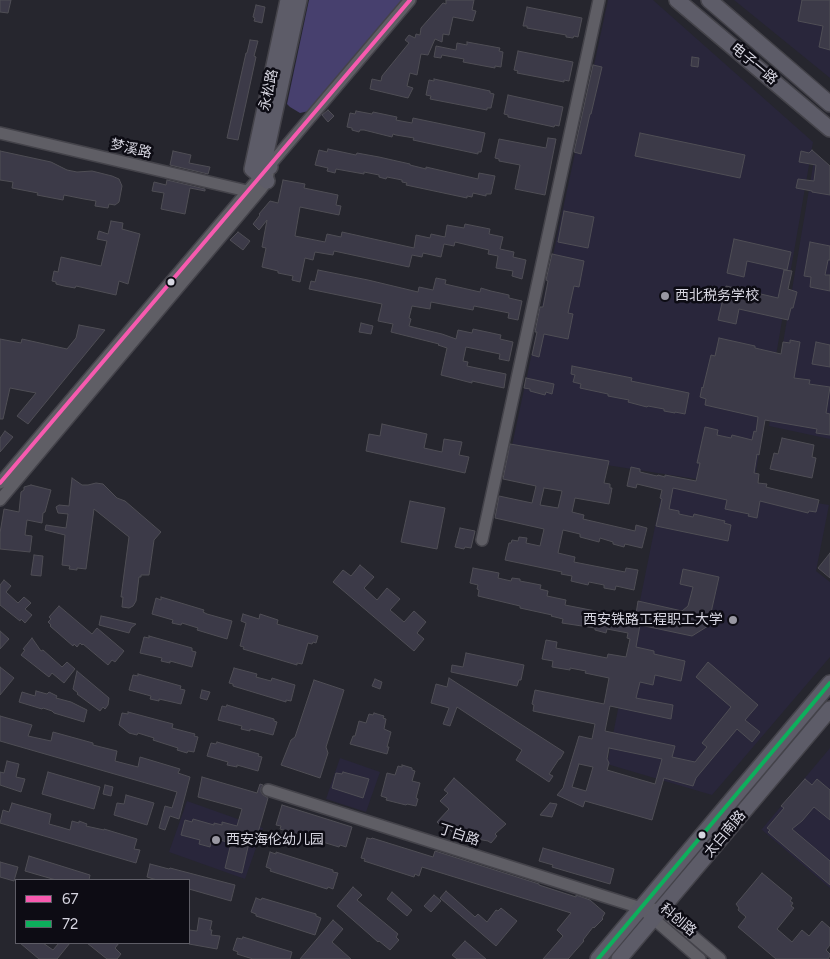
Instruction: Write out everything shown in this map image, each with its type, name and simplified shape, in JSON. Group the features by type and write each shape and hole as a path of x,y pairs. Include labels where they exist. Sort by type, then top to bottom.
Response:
{"main road":[{"name":"永松路","path":"288,0 252,169 265,174 264,162 299,0"},
{"name":"电子一路","path":"677,0 830,128"},
{"name":"电子一路","path":"709,0 830,104"},
{"name":"太白南路","path":"598,959 830,683"},
{"name":"太白南路","path":"619,959 830,709"}],"street":[{"path":"1,497 410,0"},
{"path":"482,540 599,0"},
{"name":"梦溪路","path":"0,133 250,194"},
{"path":"0,483 250,194"},
{"name":"丁白路","path":"268,790 641,908"},
{"name":"科创路","path":"641,908 657,915 720,959"},
{"name":"科创路","path":"657,915 700,959"}],"shaded area":[{"path":"309,0 404,0 309,111 300,113 287,104"},
{"name":"西北税务学校","path":"608,0 653,0 813,142 753,488 511,450"},
{"path":"734,0 830,0 830,78"},
{"path":"815,154 830,168 830,439 769,426"},
{"name":"西安铁路工程职工大学","path":"665,477 829,505 816,571 830,582 830,657 712,795 607,764"},
{"path":"830,748 830,888 761,829"},
{"path":"340,758 380,772 366,812 326,799"},
{"name":"西安海伦幼儿园","path":"187,801 263,828 245,879 169,852"}],"building":[{"path":"0,0 11,0 8,13 0,12"},
{"path":"446,0 474,0 472,10 476,11 473,21 453,17 449,35 443,34 442,42 435,39 428,55 421,54 417,75 410,73 407,86 413,88 408,98 370,89 372,79 381,81 382,76 409,43 405,40 409,35 415,38 416,34 420,35 421,28 443,3 446,4"},
{"path":"802,0 830,0 830,50 819,47 823,26 798,21"},
{"path":"256,5 265,7 262,23 254,21"},
{"path":"527,7 582,18 578,37 566,37 566,35 523,26"},
{"path":"250,40 258,41 238,140 227,138"},
{"path":"467,42 500,48 499,51 503,52 501,67 495,66 495,68 463,62 464,59 442,55 441,58 434,57 436,46 456,50 457,43 467,45"},
{"path":"518,51 573,62 569,81 564,80 564,82 517,73 518,71 514,70"},
{"path":"692,57 699,58 698,67 691,66"},
{"path":"593,65 602,67 581,154 574,152"},
{"path":"434,79 490,91 490,93 494,94 491,108 487,108 487,110 430,99 431,96 426,95 429,80 434,81"},
{"path":"508,95 563,107 559,126 555,125 554,127 508,117 508,115 504,114"},
{"path":"328,110 334,116 328,122 322,115"},
{"path":"356,111 397,117 396,120 412,123 413,118 485,133 481,152 478,152 478,154 393,134 392,137 364,130 359,132 352,130 352,128 347,127 350,113 355,114"},
{"path":"640,133 745,155 740,178 635,156"},
{"path":"548,138 556,139 545,195 515,189 520,165 499,161 499,159 495,158 499,139 546,148"},
{"path":"328,149 356,155 357,153 379,157 426,169 426,167 478,179 479,173 495,176 491,194 486,194 486,196 473,193 472,197 467,196 467,198 406,185 407,183 402,182 402,180 387,177 386,179 379,177 379,175 364,172 364,174 336,169 335,173 327,171 328,168 315,165 319,150 327,152"},
{"path":"812,150 830,166 830,195 796,188 798,179 814,181 816,165 799,162 801,151 809,153"},
{"path":"0,151 51,162 67,170 77,172 92,171 119,179 122,186 119,202 115,205 109,204 108,208 95,206 96,201 64,195 63,200 12,188 13,182 0,180"},
{"path":"173,151 191,155 189,163 210,167 208,174 170,165"},
{"path":"167,180 205,189 205,191 190,188 185,214 161,209 164,193 152,191 154,182 166,185"},
{"path":"283,180 305,184 304,188 338,195 336,205 341,206 339,215 300,207 295,236 325,242 327,234 341,237 342,232 414,248 416,235 430,238 431,234 445,237 447,225 464,228 465,224 490,229 489,234 503,237 500,249 514,252 513,257 526,260 522,279 512,276 513,271 496,268 498,256 488,254 489,250 455,242 454,246 444,244 441,257 423,253 422,257 412,255 409,267 334,251 333,255 315,252 313,260 305,258 300,282 292,280 293,276 262,267 266,248 262,247 267,220 259,230 253,224 270,201 278,203"},
{"path":"564,211 594,217 588,248 558,242"},
{"path":"111,221 123,223 122,229 140,234 128,284 119,281 116,295 76,286 75,288 64,286 52,281 54,271 58,272 61,257 101,266 107,241 97,239 99,231 108,234"},
{"path":"238,232 250,241 243,250 230,240"},
{"path":"734,239 791,252 787,270 747,261 744,277 727,273"},
{"path":"810,242 830,246 830,260 828,260 825,275 830,275 830,291 810,287 811,277 804,276"},
{"path":"552,254 584,261 579,287 574,286 568,313 573,314 568,339 544,334 539,357 532,355 537,332 535,332 540,307 543,307 548,281 546,280"},
{"path":"318,270 418,292 419,287 433,290 436,278 446,280 445,284 480,292 481,288 509,295 509,298 522,301 518,320 508,318 509,313 474,306 473,310 431,302 430,309 412,306 409,318 411,319 409,326 456,339 458,330 472,333 473,329 501,335 500,339 513,342 509,361 499,359 500,354 466,347 463,361 468,362 467,366 506,374 504,388 472,381 472,383 441,375 447,348 439,344 391,332 393,324 378,321 382,304 309,289 311,281 315,282"},
{"path":"784,270 792,271 788,289 797,292 788,320 739,309 736,324 718,320 726,286 778,298"},
{"path":"361,323 373,326 371,334 359,332"},
{"path":"79,325 105,330 28,424 17,416 36,393 10,388 3,419 0,419 0,339 21,343 22,339 67,349 76,338"},
{"path":"719,338 781,354 783,342 790,343 790,340 800,342 794,378 810,380 809,384 830,387 826,413 830,414 830,435 816,433 817,429 765,420 754,473 759,474 758,483 767,484 766,487 819,500 816,512 809,511 808,513 760,501 757,518 748,516 749,514 725,509 727,500 673,488 669,509 679,511 679,514 693,517 694,514 725,521 724,523 731,525 728,541 656,526 662,490 637,484 636,488 627,486 631,467 640,469 640,472 657,476 665,477 665,475 696,481 700,463 697,463 705,427 718,430 717,435 731,438 732,435 752,440 754,431 756,432 758,417 705,405 706,399 700,397 711,355 715,356"},
{"path":"816,342 830,345 830,367 812,364"},
{"path":"572,366 632,378 631,381 689,393 685,414 647,407 628,402 629,400 608,396 608,394 580,388 581,384 573,382 575,375 571,374"},
{"path":"526,378 554,384 552,394 546,392 545,395 524,388"},
{"path":"382,424 427,434 424,448 442,452 444,439 462,442 459,455 469,457 465,473 366,451 369,434 380,436"},
{"path":"5,431 13,437 0,452 0,438"},
{"path":"782,438 814,445 812,457 816,458 812,478 770,469 774,453 778,454"},
{"path":"510,444 609,461 604,483 610,484 610,488 612,488 609,504 575,498 572,512 584,515 583,519 635,531 636,525 647,528 642,548 625,544 624,547 600,538 599,542 580,537 580,534 563,530 558,553 575,557 574,562 625,572 626,568 638,570 634,590 616,586 615,590 604,588 604,585 589,582 588,585 571,581 572,576 561,574 562,572 505,560 509,543 512,540 518,541 519,537 527,538 526,543 540,546 544,529 495,518 499,496 532,503 536,486 503,479","holes":["544,488 562,491 558,508 540,505"]},
{"path":"72,478 82,485 103,484 117,498 125,501 161,532 154,540 149,575 141,575 139,577 136,601 129,608 122,607 123,597 121,597 129,537 94,509 86,569 77,568 77,570 69,569 70,566 62,565 65,535 45,530 46,525 66,528 68,514 58,513 56,507 59,505 69,506"},
{"path":"31,485 51,490 45,512 43,513 42,523 27,520 25,535 32,536 30,552 0,549 0,533 4,509 19,512 21,492 24,490 24,487"},
{"path":"410,501 445,508 437,549 401,542"},
{"path":"460,528 475,531 471,548 455,547"},
{"path":"830,553 830,578 818,568"},
{"path":"34,555 43,556 41,576 31,575"},
{"path":"360,565 374,577 364,588 377,600 387,588 400,599 390,610 404,622 414,611 426,622 417,633 424,639 414,651 333,582 343,570 351,576"},
{"path":"473,568 499,573 498,578 511,581 512,578 520,579 520,581 541,585 540,589 548,591 547,596 566,600 565,605 616,615 617,611 636,614 638,601 682,611 688,606 693,587 680,584 683,569 719,577 708,626 692,636 640,625 636,647 654,651 654,654 685,661 681,681 655,675 653,685 640,682 636,698 673,705 671,719 610,706 605,731 675,746 672,757 695,762 707,747 702,743 731,707 696,677 708,662 758,705 745,720 760,732 752,742 737,729 696,778 693,786 664,778 652,820 585,801 583,807 557,795 563,788 579,736 592,739 595,724 533,711 534,705 532,704 535,690 604,704 609,678 585,673 586,671 552,667 553,661 542,659 546,640 557,642 556,648 607,658 608,654 626,657 630,639 627,638 628,633 607,629 606,633 595,630 595,628 562,623 563,619 552,615 478,596 478,585 470,583","holes":["609,748 662,759 655,784 607,770","579,764 593,767 586,791 572,787"]},
{"path":"4,580 11,586 6,592 18,603 24,597 31,603 25,609 32,615 25,623 0,605 0,585"},
{"path":"161,597 232,621 227,639 197,630 198,628 182,623 181,625 172,623 173,620 152,614 156,598 161,600"},
{"path":"59,606 92,634 97,628 124,651 115,662 112,660 108,665 83,644 80,643 77,647 74,644 73,646 50,626 48,622 51,619 49,617"},
{"path":"243,614 259,619 260,614 278,620 277,624 318,636 316,643 308,643 302,664 297,663 297,665 243,649 244,647 240,646 246,623 241,621"},
{"path":"101,616 136,624 129,633 99,625"},
{"path":"0,631 9,639 0,649"},
{"path":"149,636 192,648 192,651 196,652 192,667 170,661 170,663 161,661 162,658 140,653 144,637 149,638"},
{"path":"32,638 41,651 43,650 62,667 67,662 75,669 64,683 52,673 49,677 21,655 25,650 23,649"},
{"path":"466,653 524,665 521,680 519,680 517,686 451,672 452,665 463,667"},
{"path":"0,667 14,678 0,695"},
{"path":"234,668 257,674 256,677 271,681 272,678 295,685 291,701 286,700 286,702 233,686 233,684 229,683"},
{"path":"77,671 109,698 105,709 103,707 100,711 73,689"},
{"path":"138,674 181,686 180,689 185,690 181,704 150,699 151,696 129,690 133,675 138,676"},
{"path":"449,678 564,752 549,774 553,776 549,782 516,760 522,750 457,707 450,726 443,724 449,708 431,703 436,684 447,687"},
{"path":"375,679 382,682 380,689 372,686"},
{"path":"314,680 344,690 326,747 328,753 320,778 281,765 291,740 295,737"},
{"path":"202,690 210,692 207,700 200,698"},
{"path":"36,691 47,694 49,692 57,696 56,698 71,702 87,710 84,722 19,702 22,692 35,696"},
{"path":"227,705 274,719 277,722 273,735 250,729 250,731 241,729 242,726 218,720 222,706 226,707"},
{"path":"128,712 173,724 172,728 195,734 194,736 198,737 194,752 188,751 187,753 153,740 154,738 138,733 137,735 129,733 119,725 122,713 128,714"},
{"path":"374,713 384,716 383,718 386,719 384,729 391,732 387,754 350,744 353,736 355,736 359,721 366,723 369,714 373,715"},
{"path":"0,716 32,725 28,736 51,741 53,732 117,751 115,761 138,767 140,757 180,769 178,773 190,777 179,819 170,816 165,830 159,828 165,806 172,808 177,792 0,741"},
{"path":"217,742 259,754 258,756 262,757 258,771 237,765 237,767 227,765 228,762 207,756 211,743 216,744"},
{"path":"7,761 19,764 16,777 25,779 21,792 0,785 0,772 4,773"},
{"path":"402,765 415,771 412,781 420,783 416,806 386,800 387,798 381,796 387,773 395,775 398,766 402,767"},
{"path":"48,772 100,787 94,809 42,794"},
{"path":"343,772 369,779 363,798 332,788 336,773 342,774"},
{"path":"202,777 257,793 260,784 263,785 261,792 268,798 257,836 251,834 242,873 225,868 231,843 212,838 210,847 199,844 200,840 181,835 185,820 192,822 193,819 214,825 214,823 222,825 222,822 237,826 242,809 198,797"},
{"path":"454,778 506,824 495,834 497,836 491,843 477,839 467,830 463,835 453,833 449,829 447,831 437,822 449,809 440,801 448,793 444,790"},
{"path":"805,779 812,785 817,779 830,790 830,820 814,807 792,829 830,861 830,885 768,832 770,830 767,828 784,808 781,806"},
{"path":"105,785 113,787 111,796 103,794"},
{"path":"126,795 154,803 147,825 114,815 117,803 124,804"},
{"path":"12,803 51,814 49,824 70,830 72,821 79,823 79,821 87,824 86,826 104,829 137,839 134,849 140,850 136,863 0,823 3,810 9,812"},
{"path":"550,803 557,804 552,817 540,815"},
{"path":"282,805 352,827 346,847 340,845 339,847 280,829 281,826 276,825"},
{"path":"367,838 433,857 435,851 576,897 576,895 590,900 605,913 603,919 593,927 584,941 568,959 543,959 563,936 557,930 571,913 422,867 419,876 415,874 414,877 364,861 365,859 361,858"},
{"path":"543,848 614,869 610,884 552,867 553,865 539,861"},
{"path":"270,852 276,854 276,852 333,870 333,872 338,873 333,889 328,887 327,889 270,871 271,869 266,867"},
{"path":"29,856 90,875 89,879 53,879 25,871"},
{"path":"0,862 18,867 14,881 0,877"},
{"path":"150,864 235,885 231,901 190,889 190,879 154,879 147,877"},
{"path":"762,873 792,898 790,901 793,903 791,906 794,908 777,929 792,942 802,930 809,936 822,921 830,928 830,945 826,950 830,954 828,959 776,959 738,927 746,917 738,910 739,908 736,904"},
{"path":"353,887 362,895 357,900 398,934 396,937 399,940 390,950 378,942 337,906"},
{"path":"446,891 475,917 478,914 487,922 496,910 498,911 501,908 517,921 496,946 440,898"},
{"path":"392,892 412,910 407,916 387,899"},
{"path":"434,895 441,901 431,912 424,906"},
{"path":"256,898 261,900 262,898 316,914 316,916 321,918 315,935 256,916 256,914 251,912"},
{"path":"199,918 212,921 211,935 220,936 217,949 189,944 190,930 197,931"},
{"path":"333,920 343,929 332,942 351,959 300,959"},
{"path":"243,937 292,952 290,959 253,959 237,954 238,952 233,950 237,938 242,939"},
{"path":"465,941 486,959 457,959 452,955"},
{"path":"21,944 44,944 53,950 58,944 69,944 57,959 39,959"},
{"path":"88,944 118,944 115,948 121,954 117,959 107,959"}],"transit line":[{"name":"67","path":"0,483 410,0"},
{"name":"72","path":"598,959 830,683"}],"place":[{"name":"西北税务学校","path":"665,296"},
{"name":"西安铁路工程职工大学","path":"733,620"},
{"name":"西安海伦幼儿园","path":"216,840"}]}
